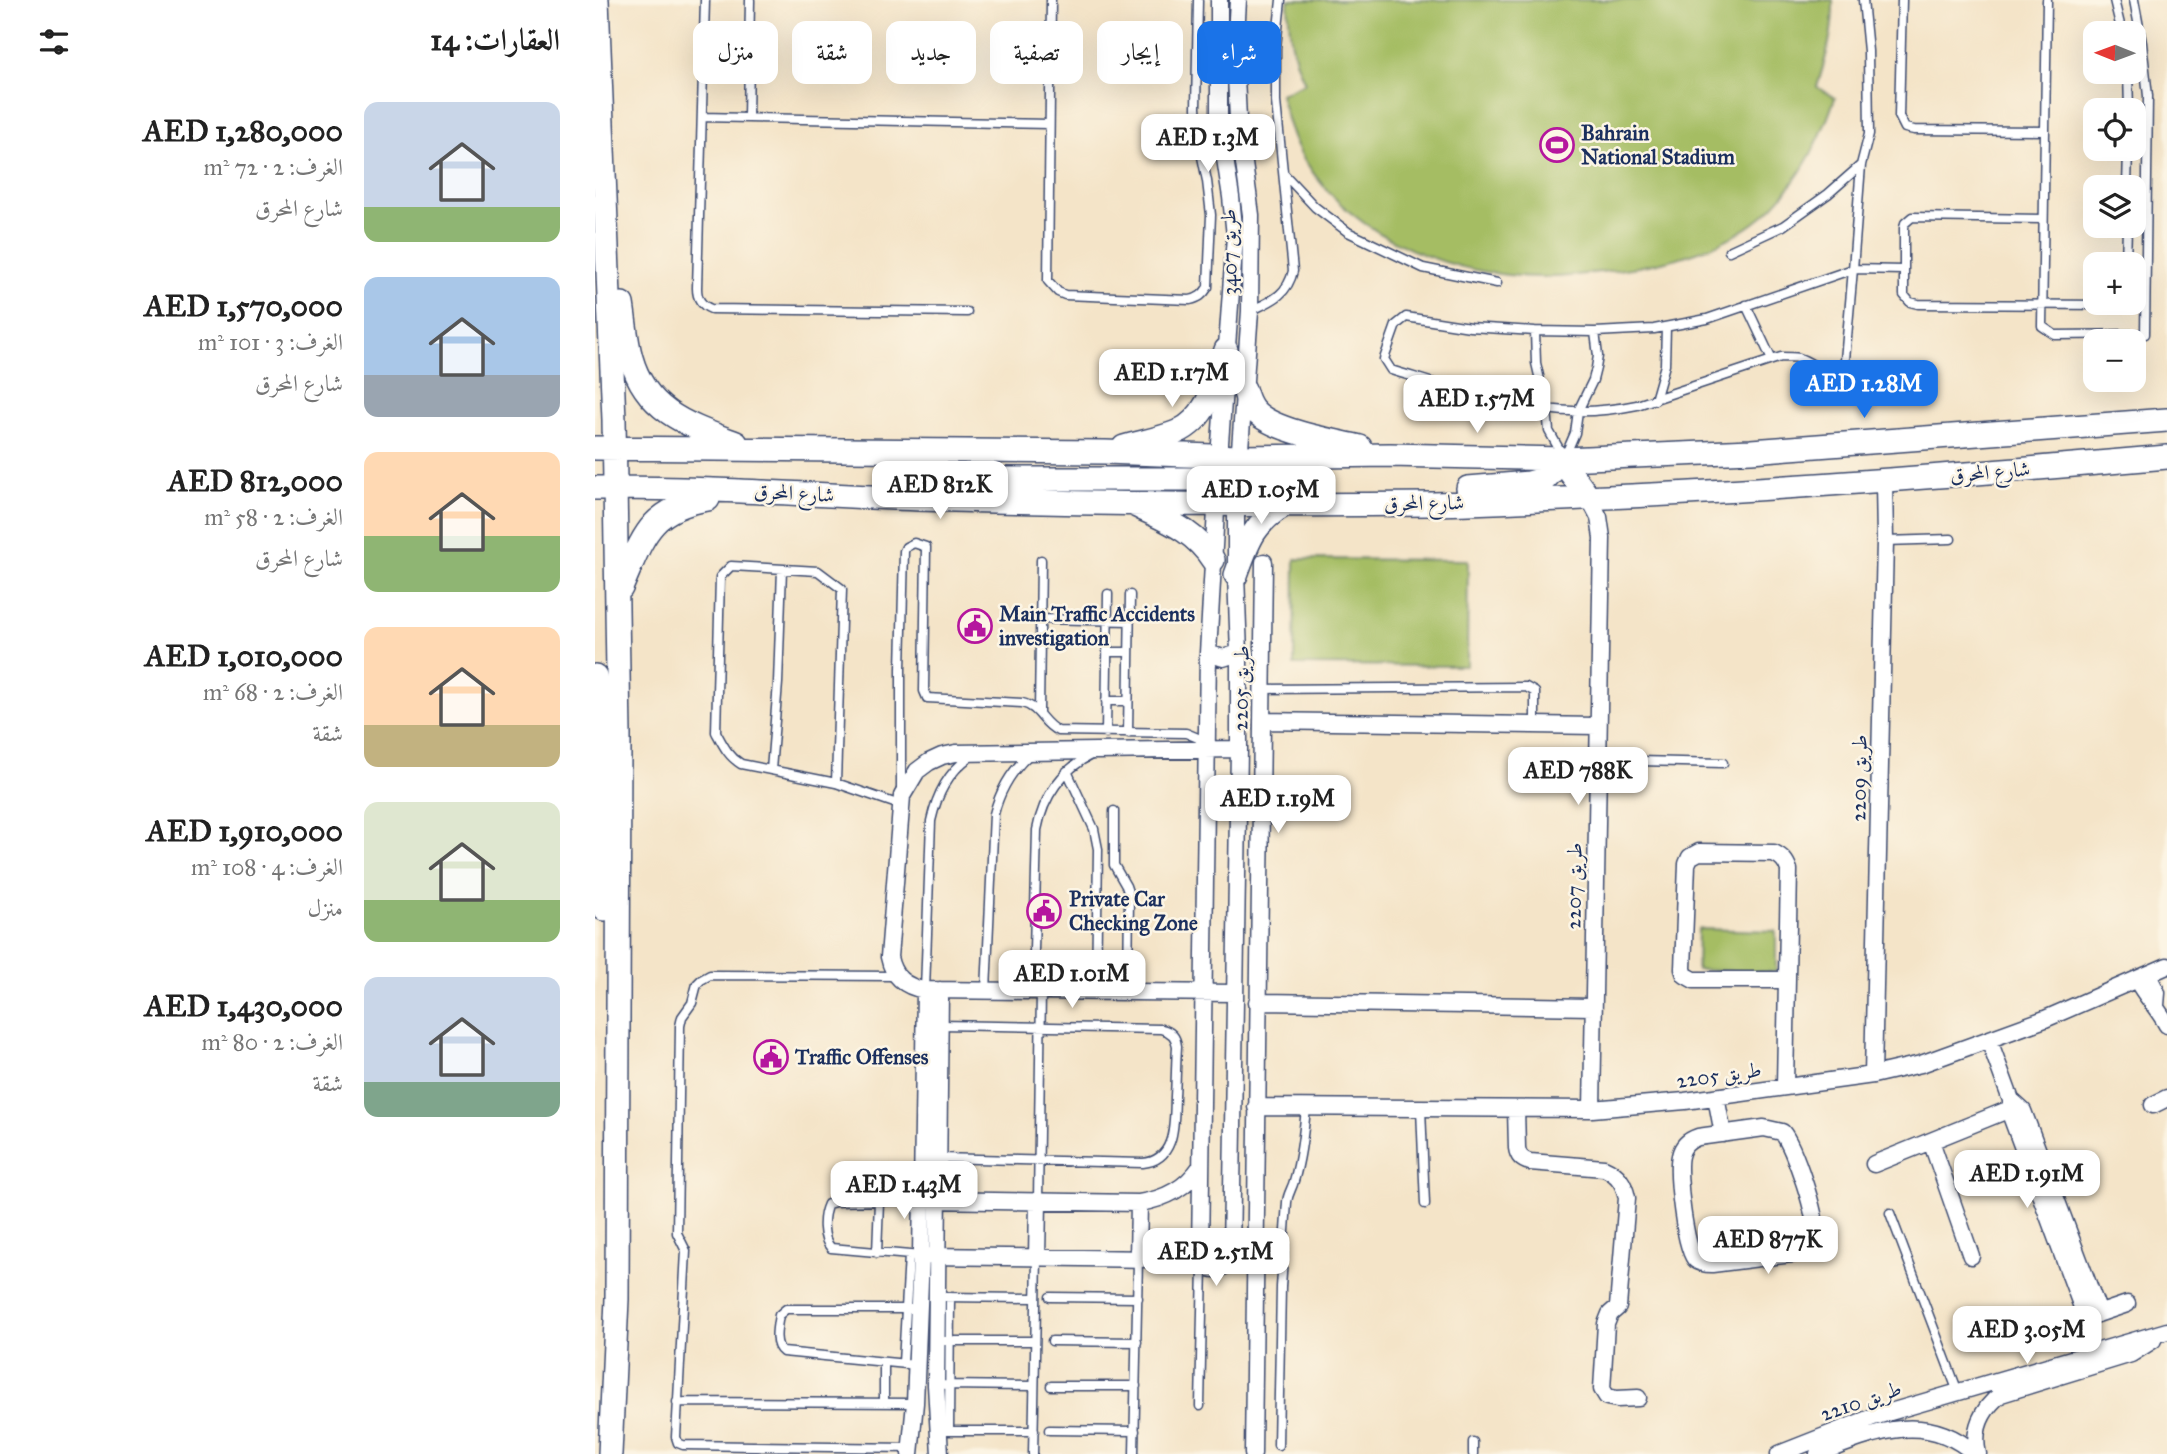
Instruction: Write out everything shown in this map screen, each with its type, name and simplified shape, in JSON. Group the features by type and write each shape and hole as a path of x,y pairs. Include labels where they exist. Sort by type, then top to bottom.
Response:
{"main road":[{"path":"597,0 605,188 605,488 618,594 617,1299 610,1454"},
{"path":"605,188 630,355 636,374 646,391 671,415 748,449"},
{"path":"1105,452 1176,432 1188,426 1206,406 1226,350"},
{"path":"1244,389 1254,411 1267,421 1390,455"},
{"name":"شارع المحرق","path":"605,449 1105,452 1225,464 1390,455 1564,459 1751,451 2167,419"},
{"name":"شارع المحرق","path":"605,488 919,499 1437,504 1664,496 2167,457"},
{"path":"1437,504 1459,489 1529,483 1545,479 1564,459 1589,498"},
{"path":"595,462 605,488"},
{"path":"919,499 989,480 1225,464"},
{"path":"618,594 643,540 658,519 680,505 750,491"},
{"path":"1131,503 1197,538 1213,560"},
{"path":"1236,575 1255,529 1266,516 1286,504"},
{"path":"595,676 605,932 610,960 618,979"}],"street":[{"name":"طريق 3407","path":"1219,0 1219,120 1235,236 1226,350 1226,503"},
{"name":"طريق 3407","path":"1226,503 1225,464 1244,389 1250,312 1251,215 1238,119 1235,55 1238,0"},
{"path":"1219,120 1238,119"},
{"name":"طريق 2209","path":"1873,1075 1885,541 1884,481"},
{"name":"طريق 2207","path":"1589,498 1599,517 1602,538 1592,1109"},
{"path":"1203,1265 1200,1254 1208,653 1213,560 1226,503"},
{"path":"915,1256 1171,1260 1203,1265 1212,1270 1221,1269 1229,1263 1239,653 1236,575 1226,503"},
{"name":"طريق 2205","path":"1253,1454 1264,562"},
{"path":"1208,653 1223,658 1239,653"},
{"path":"1262,721 1597,726"},
{"path":"1235,993 933,990 904,984 891,967 889,957 901,800 917,771 929,762 949,754 1239,749"},
{"path":"1785,1086 1787,980 1789,870 1784,859 1774,853 1692,854 1687,864 1683,968 1685,975 1694,980 1787,980"},
{"name":"طريق 2205","path":"1256,1107 1592,1109 1716,1097 1873,1075 1921,1064 1989,1040 2045,1019 2167,966"},
{"path":"2143,977 2157,993 2156,1005 2167,1025"},
{"path":"910,1451 915,1403 910,1364 915,1256 931,1200 939,1158 932,1091 940,1025 933,990"},
{"path":"933,990 931,1200 944,1297 943,1341 936,1366 942,1385 943,1431 940,1454"},
{"path":"1257,1002 1593,1007"},
{"path":"1989,1040 2010,1105 2023,1111 2037,1166 2076,1270 2085,1318 2127,1304"},
{"path":"1716,1097 1723,1134"},
{"path":"1874,1164 2010,1105"},
{"path":"1516,1109 1517,1153 1523,1160 1604,1168 1614,1172 1625,1188 1627,1198 1618,1307 1609,1314 1606,1324 1602,1389 1607,1397 1638,1398"},
{"path":"1764,1128 1782,1132 1787,1138 1815,1224 1815,1238 1810,1247 1800,1253 1712,1264 1703,1264 1689,1251 1679,1174 1680,1156 1691,1139 1723,1134 1764,1128"},
{"path":"1931,1141 1971,1256"},
{"path":"931,1200 1139,1203 1163,1198 1174,1192 1194,1176 1201,1166"},
{"path":"1037,1258 1038,1201"},
{"path":"1138,1259 1139,1203"},
{"name":"طريق 2210","path":"1780,1454 1873,1417 2163,1332"},
{"name":"طريق 2210","path":"1977,1454 1979,1422 1988,1406 2001,1394 2131,1354 2163,1332"},
{"path":"910,1364 936,1366"},
{"name":"طريق 2210","path":"1818,1454 1872,1433 1901,1428 1933,1431 1963,1443 1977,1454"}],"lane":[{"path":"705,0 697,294 702,303 711,309 967,312"},
{"path":"748,118 750,0"},
{"path":"1051,0 1048,273 1052,287 1065,295 1191,300 1204,294 1208,287 1211,235 1210,199 1197,120 1198,0"},
{"path":"1250,312 1280,297 1293,271 1278,133 1276,71 1281,0"},
{"path":"1863,0 1868,51 1869,134 1861,165 1853,269 1843,366 1839,370 1829,373 1800,359 1771,358 1655,400 1616,409 1578,411 1547,410 1466,392 1391,370 1384,359 1397,324 1406,317 1483,328 1535,331 1595,332 1666,327 1707,319 1853,269 1903,267"},
{"path":"1902,0 1899,86 1900,120 1905,128 2045,131"},
{"path":"2047,0 2042,326 2055,335 2145,334 2148,96 2134,0"},
{"path":"2114,0 2119,21"},
{"path":"702,117 1049,124"},
{"path":"1197,120 1219,120"},
{"path":"1729,251 1783,226 1828,194 1861,165"},
{"path":"1283,173 1315,207 1348,232 1423,268 1497,283"},
{"path":"2043,219 1912,217 1905,223 1904,228 1904,295 1914,303 2083,305"},
{"path":"1746,305 1771,358"},
{"path":"1655,400 1665,365 1666,327"},
{"path":"1535,331 1536,363 1549,430 1564,459"},
{"path":"1564,459 1575,433 1578,411 1596,368 1595,332"},
{"path":"1885,541 1951,539"},
{"path":"836,783 842,589 818,572 731,566 720,578 716,732 732,758 741,764 836,783 901,800 904,551 910,544 919,543 926,547 924,695 931,699 1028,704 1039,712 1048,725 1058,731 1186,733 1198,738 1206,749"},
{"path":"1039,712 1041,559"},
{"path":"771,770 778,683 782,569"},
{"path":"1106,733 1108,594"},
{"path":"1128,733 1130,595"},
{"path":"1040,620 1130,621"},
{"path":"1107,652 1129,652"},
{"path":"1262,689 1527,687 1535,692 1535,725"},
{"path":"1106,701 1128,701"},
{"path":"1038,1201 1040,1027 1037,991 1037,830 1044,805 1067,771 1102,751"},
{"path":"986,991 994,814 1007,780 1014,769 1032,752"},
{"path":"933,990 931,821 939,794 946,782 976,753"},
{"path":"1597,760 1723,763"},
{"path":"1067,771 1094,828 1098,849 1095,992"},
{"path":"1114,811 1114,865 1129,895 1128,992"},
{"path":"896,976 709,975 697,984 692,1003 682,1017 680,1026 677,1233 686,1251 676,1437 680,1444 910,1451"},
{"path":"939,1158 1143,1163 1161,1157 1174,1130 1177,1046 1174,1037 1161,1029 940,1025"},
{"path":"1278,1445 1281,1287 1287,1202 1288,1192 1294,1184 1305,1129 1306,1107"},
{"path":"1421,1108 1425,1205"},
{"path":"915,1256 831,1248 825,1239 825,1211 831,1202 931,1200"},
{"path":"877,1253 879,1201"},
{"path":"1890,1213 1958,1392"},
{"path":"1033,1454 1037,1258"},
{"path":"1134,1454 1138,1259"},
{"path":"1200,1406 1203,1265"},
{"path":"944,1297 1036,1298"},
{"path":"1050,1297 1138,1298"},
{"path":"910,1364 783,1353 777,1345 779,1315 786,1309 912,1308"},
{"path":"1034,1386 942,1385 943,1341 1035,1341"},
{"path":"1052,1341 1137,1342"},
{"path":"884,1362 884,1403"},
{"path":"1051,1386 1136,1387"},
{"path":"677,1402 915,1403"},
{"path":"1049,1430 1135,1431"},
{"path":"943,1431 1034,1431"},
{"path":"1473,1442 1473,1454"}],"green space":[{"name":"Bahrain National Stadium","path":"1288,0 1833,0 1831,34 1817,87 1835,98 1821,135 1790,187 1762,216 1730,238 1676,259 1619,270 1553,277 1482,271 1412,250 1380,233 1351,213 1325,188 1304,159 1293,136 1280,94 1305,83 1292,43"},
{"path":"1295,559 1468,560 1467,666 1294,665"},
{"path":"1698,929 1776,931 1776,972 1697,970"}],"place":[{"name":"Bahrain National Stadium","path":"1557,145"},
{"name":"Main Traffic Accidents investigation","path":"975,626"},
{"name":"Private Car Checking Zone","path":"1044,911"},
{"name":"Traffic Offenses","path":"771,1057"}]}
